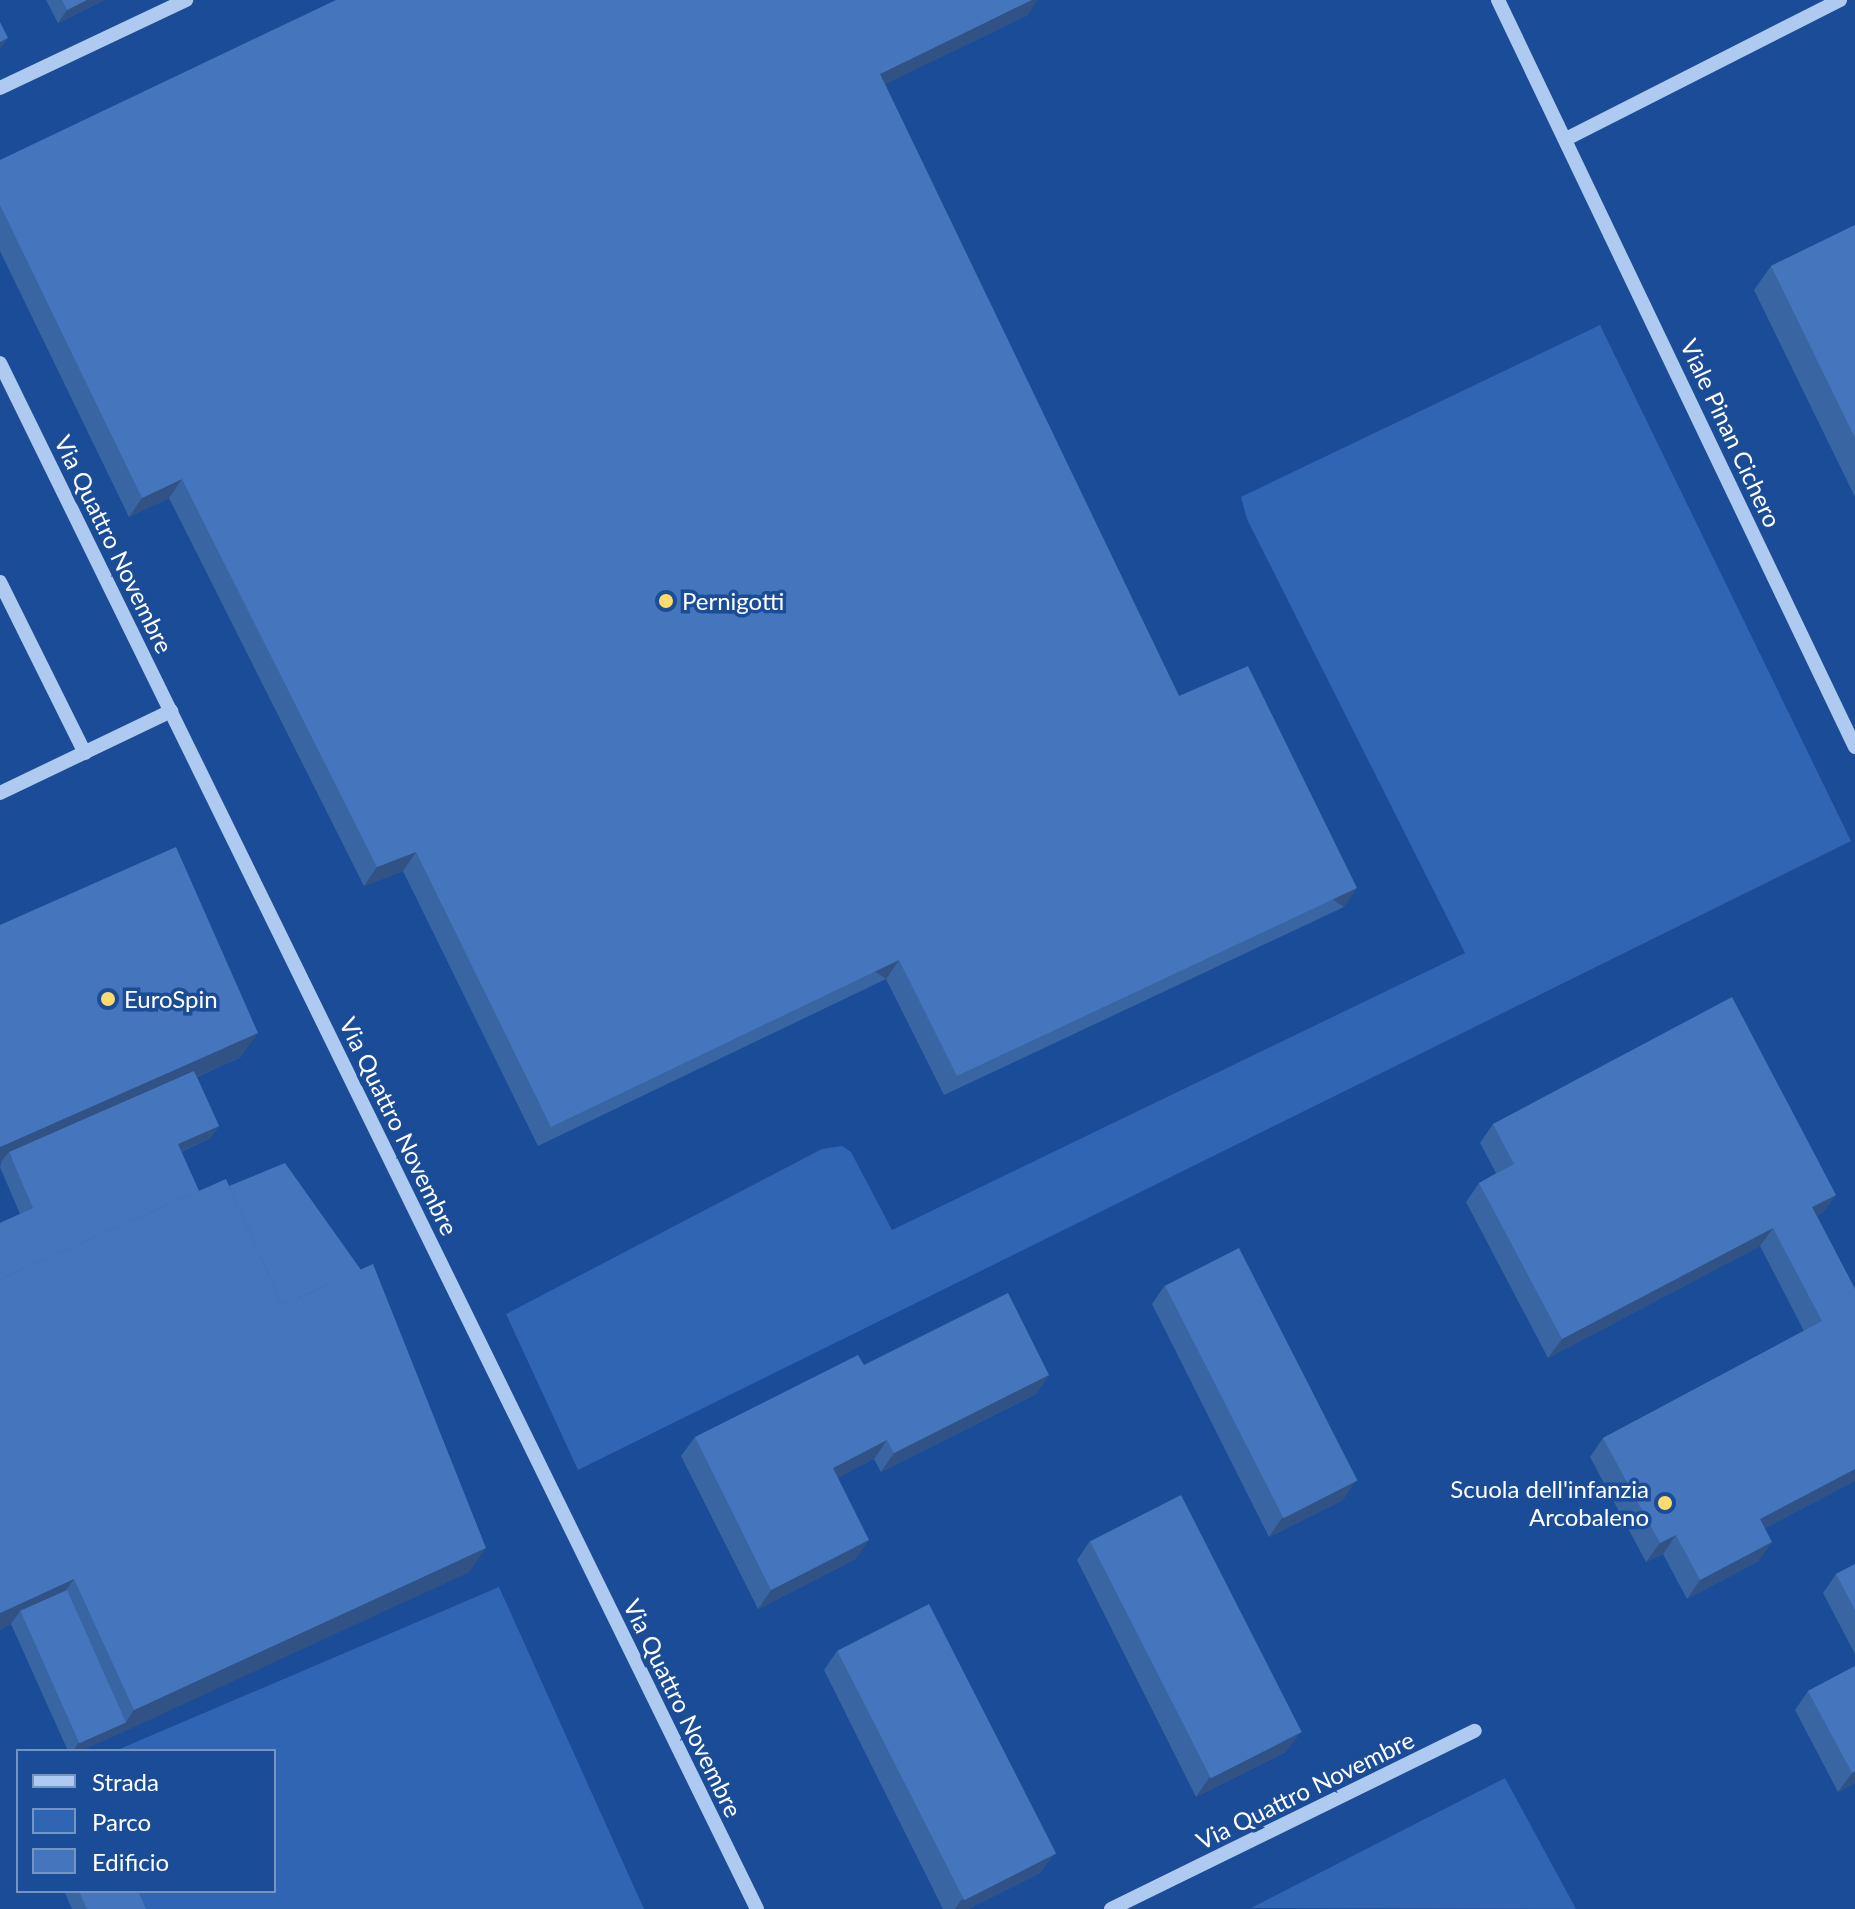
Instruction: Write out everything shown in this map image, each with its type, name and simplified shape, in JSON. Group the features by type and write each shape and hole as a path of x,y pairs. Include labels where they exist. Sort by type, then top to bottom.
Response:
{"street":[{"path":"0,88 186,0"},
{"name":"Viale Pinan Cichero","path":"1498,0 1568,138 1855,747"},
{"path":"1568,138 1840,0"},
{"name":"Via Quattro Novembre","path":"0,363 757,1909"},
{"path":"0,582 85,753"},
{"path":"0,793 171,711"},
{"name":"Via Quattro Novembre","path":"1111,1909 1475,1731"}],"green space":[{"path":"1600,325 1851,841 578,1470 506,1314 822,1149 842,1146 851,1152 892,1230 1465,953 1247,519 1241,497"},
{"path":"499,1587 644,1909 137,1909 130,1893 276,1893 276,1749 120,1749"},
{"path":"1505,1778 1576,1909 1251,1908"}],"building":[{"path":"62,0 87,0 67,10"},
{"name":"Pernigotti","path":"336,0 1032,0 880,74 1179,696 1248,666 1357,888 957,1076 899,960 551,1127 416,852 377,867 182,479 142,498 0,205 0,160"},
{"path":"0,22 8,38 0,42"},
{"path":"1855,225 1855,438 1771,266"},
{"name":"EuroSpin","path":"176,847 258,1033 0,1147 0,925"},
{"path":"1732,997 1836,1195 1812,1207 1855,1289 1855,1469 1760,1519 1772,1542 1700,1580 1676,1535 1660,1543 1603,1438 1822,1321 1773,1228 1562,1339 1479,1183 1514,1164 1493,1124"},
{"path":"194,1071 219,1126 178,1144 199,1191 0,1279 0,1223 33,1208 9,1152"},
{"path":"285,1163 361,1270 282,1305 229,1186"},
{"path":"226,1179 282,1305 373,1264 486,1548 134,1710 74,1579 0,1613 0,1279"},
{"path":"1239,1248 1357,1481 1284,1518 1165,1286"},
{"path":"1008,1293 1049,1375 894,1453 887,1440 833,1468 869,1540 771,1590 695,1437 858,1355 864,1365"},
{"path":"1181,1495 1302,1732 1211,1778 1090,1541"},
{"path":"1855,1564 1855,1610 1836,1574"},
{"path":"67,1590 126,1722 79,1743 20,1611"},
{"path":"929,1604 1056,1853 964,1900 837,1651"},
{"path":"1855,1666 1855,1771 1852,1773 1808,1691"},
{"path":"80,1893 139,1893 146,1909 87,1909"}],"place":[{"name":"Pernigotti","path":"666,601"},
{"name":"EuroSpin","path":"108,999"},
{"name":"Scuola dell'infanzia Arcobaleno","path":"1665,1503"}]}
